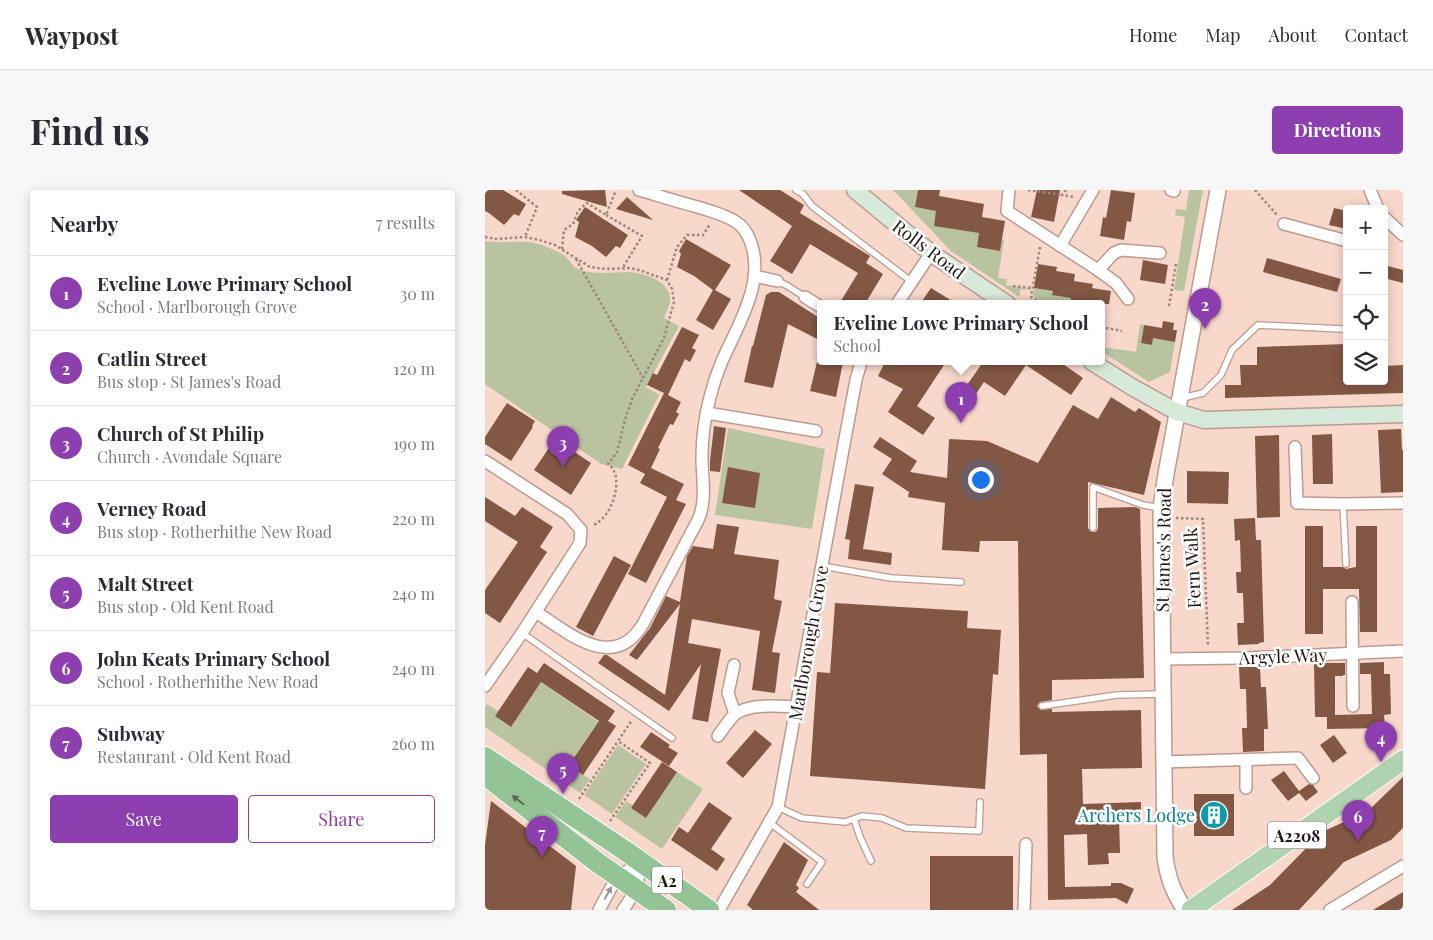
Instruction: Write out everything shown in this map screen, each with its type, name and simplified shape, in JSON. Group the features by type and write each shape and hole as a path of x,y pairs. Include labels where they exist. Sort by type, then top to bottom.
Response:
{"highway":[{"name":"A2","path":"485,757 709,910"},
{"name":"A2","path":"485,775 617,877 666,910"}],"main road":[{"name":"Rolls Road","path":"857,190 931,253 1001,300"},
{"path":"1097,365 1132,387 1179,405 1204,420 1403,414"},
{"name":"A2208","path":"1191,910 1403,760"}],"street":[{"path":"536,612 581,641 597,647 621,645 635,636 640,630 702,510 702,456 707,413 714,383 750,293 754,276 754,255 747,233 735,221 639,190"},
{"path":"1009,190 1007,211 1027,226 1098,270 1116,283 1128,298"},
{"path":"1060,246 1093,190"},
{"name":"St James's Road","path":"1185,910 1167,876 1165,857 1161,513 1218,190"},
{"path":"1370,190 1376,205"},
{"path":"1284,224 1343,240"},
{"path":"1388,225 1403,235"},
{"path":"1098,270 1114,253 1121,250 1160,253"},
{"path":"900,300 931,253"},
{"path":"754,276 777,281"},
{"path":"805,297 817,304"},
{"name":"Marlborough Grove","path":"719,910 778,807 860,365"},
{"path":"707,413 816,431"},
{"path":"1295,447 1297,502 1299,504 1403,502"},
{"path":"485,461 567,514 581,530 580,543 536,612 485,686"},
{"path":"1352,602 1353,706"},
{"name":"Argyle Way","path":"1162,659 1245,658 1403,651"},
{"path":"734,665 728,693 735,714"},
{"path":"718,736 735,714 749,708 768,706 797,707"},
{"path":"1163,762 1298,758 1313,778"},
{"path":"1246,760 1246,788"},
{"path":"1024,910 1026,844"},
{"path":"599,910 617,877 641,863"},
{"path":"623,910 636,890 641,863"},
{"path":"1330,910 1403,866"}],"lane":[{"path":"796,190 803,194 812,206 912,282"},
{"path":"777,281 805,297"},
{"path":"1179,405 1203,393 1221,375 1232,350 1258,325 1342,329"},
{"path":"1093,528 1093,487 1161,513"},
{"path":"1343,504 1346,564"},
{"path":"822,566 891,578 961,582"},
{"path":"522,633 672,738"},
{"path":"1041,706 1117,695 1163,694"},
{"path":"778,807 802,818 845,822 862,816 882,818 906,828 979,831 980,802"},
{"path":"853,819 871,861"},
{"path":"769,823 822,862 807,884"}],"path":[{"path":"516,190 537,207 525,237"},
{"path":"606,215 616,190"},
{"path":"1028,190 1080,199"},
{"path":"1062,196 1066,190"},
{"path":"1255,190 1284,224"},
{"path":"563,249 563,230 573,224 578,211 587,203 642,236 622,269"},
{"path":"667,280 677,247 687,235 703,235 718,214"},
{"path":"485,237 496,239 525,237 555,245 590,267 597,269 639,270 667,280 673,289 674,302 664,338 626,416 617,452 608,464 614,468 616,475 613,498 609,510 603,519 593,526 581,530"},
{"path":"1036,300 1031,297 1041,243"},
{"path":"576,259 643,378"},
{"path":"1169,306 1176,264"},
{"path":"1013,286 1033,288"},
{"path":"1105,328 1122,331"},
{"name":"Fern Walk","path":"1161,513 1203,519 1208,657"},
{"path":"579,799 637,714"},
{"path":"610,821 649,763 618,741"}],"green space":[{"path":"893,190 918,190 915,207 936,211 979,233 977,247 1000,251 1002,239 1004,240 998,278 1007,279 1006,285 1031,290 1021,289 1019,297 951,251"},
{"path":"1189,190 1203,190 1184,291 1174,290 1185,217 1175,215 1176,209 1186,210"},
{"path":"485,241 525,242 541,245 562,254 580,270 598,273 635,273 649,276 666,288 670,300 664,318 679,326 646,387 659,395 622,469 601,464 485,384"},
{"path":"1034,288 1053,291 1053,295 1071,298 1071,300 1040,300 1033,296"},
{"path":"1140,324 1144,325 1141,343 1152,345 1153,338 1175,342 1170,372 1149,382 1105,354 1105,347 1136,352"},
{"path":"728,428 825,449 812,529 715,515"},
{"path":"536,679 603,725 593,729 569,765 590,779 580,793 485,727 485,707 487,704 498,711 495,716 511,727"},
{"path":"618,745 646,764 612,814 584,795"},
{"path":"677,772 703,789 662,849 615,817 626,801 633,805 631,808 646,818"}],"building":[{"path":"485,190 503,190 526,204 519,216 514,214 504,225 485,211"},
{"path":"605,190 607,207 562,194 562,191"},
{"path":"739,190 780,190 804,205 800,213 870,256 866,263 883,274 867,300 841,300 858,273 810,244 792,274 770,261 792,226"},
{"path":"918,190 940,190 939,196 984,204 982,217 1005,221 1000,251 977,247 979,233 934,226 936,211 915,207"},
{"path":"1037,190 1060,190 1054,222 1031,217"},
{"path":"1111,190 1135,193 1131,222 1127,221 1124,240 1100,236 1103,217 1106,218"},
{"path":"627,197 653,220 616,209"},
{"path":"585,207 628,235 620,248 616,246 606,257 592,246 575,237 579,222 576,220"},
{"path":"1334,208 1343,210 1343,228 1329,225"},
{"path":"686,239 731,265 715,290 731,299 713,330 696,320 713,290 694,276 677,267 681,254 679,251"},
{"path":"1267,258 1341,279 1337,292 1263,272"},
{"path":"1143,260 1168,265 1165,284 1140,280"},
{"path":"1038,264 1057,267 1056,271 1075,274 1074,281 1093,284 1092,288 1111,291 1109,304 1105,304 1105,300 1071,300 1071,298 1052,295 1053,291 1034,288"},
{"path":"1388,266 1403,270 1403,283 1388,279"},
{"path":"931,288 950,300 923,300"},
{"path":"771,292 779,292 817,316 817,339 788,324 773,388 744,382 766,295"},
{"path":"1163,321 1174,323 1173,330 1177,330 1175,342 1153,338 1152,345 1141,343 1144,325 1162,328"},
{"path":"682,327 699,335 692,348 696,350 690,362 685,359 668,395 681,402 676,412 679,414 673,425 670,424 658,448 660,449 651,468 684,484 676,500 686,504 646,583 628,574 667,497 640,483 645,474 628,465 664,393 647,385 653,373 657,375"},
{"path":"1343,344 1343,385 1388,385 1388,366 1403,365 1403,393 1225,398 1225,385 1241,385 1240,365 1257,365 1257,347"},
{"path":"817,362 817,365 842,365 836,397 810,391"},
{"path":"884,365 944,365 917,406 935,418 923,435 888,412 903,389 878,376"},
{"path":"981,365 1026,365 1005,396 984,382 975,395 965,388"},
{"path":"1026,365 1064,365 1083,378 1071,395"},
{"path":"1111,397 1135,412 1139,408 1161,422 1144,495 1088,482 1088,528 1091,532 1096,532 1098,528 1098,508 1135,507 1140,509 1144,678 1052,680 1052,700 1040,702 1037,706 1041,710 1052,709 1052,712 1141,710 1142,768 1082,769 1083,804 1141,802 1141,816 1119,816 1120,853 1108,853 1109,864 1088,865 1087,834 1064,835 1065,887 1111,886 1111,883 1121,883 1134,889 1127,904 1116,898 1048,900 1047,754 1020,755 1018,541 980,541 979,552 942,550 945,503 908,497 909,492 882,474 892,459 873,447 880,437 917,461 910,472 947,478 949,439 987,441 1038,463 1073,405 1098,419"},
{"path":"507,403 535,421 511,461 485,444 485,437"},
{"path":"714,426 726,428 720,472 710,471"},
{"path":"1401,429 1403,492 1381,493 1378,430"},
{"path":"1332,434 1333,484 1313,484 1312,435"},
{"path":"1279,435 1280,517 1257,518 1255,436"},
{"path":"555,439 591,463 571,495 534,470"},
{"path":"728,467 760,473 755,508 722,503"},
{"path":"1187,471 1229,472 1228,504 1187,503"},
{"path":"855,484 874,487 863,549 892,553 891,565 848,559 850,540 845,539"},
{"path":"485,497 515,516 522,507 553,527 540,547 547,552 500,623 485,613 485,590 518,542 485,521"},
{"path":"1255,518 1256,540 1261,540 1264,642 1238,645 1237,623 1244,623 1243,593 1237,593 1236,572 1241,572 1240,540 1235,541 1234,519"},
{"path":"717,524 739,527 734,554 779,560 774,599 782,601 772,652 780,653 775,693 752,690 760,631 692,619 688,643 721,649 708,722 692,719 701,664 669,711 598,663 604,655 607,655 665,695 680,604 637,660 629,655 650,628 666,596 680,602 687,556 693,546 713,549"},
{"path":"1305,526 1323,526 1323,567 1343,567 1346,569 1356,567 1356,526 1377,526 1377,632 1360,632 1359,589 1323,589 1323,634 1305,634"},
{"path":"614,556 631,565 593,636 576,627"},
{"path":"835,603 968,611 967,628 1001,630 998,675 993,674 985,789 810,776 817,672 830,673"},
{"path":"1384,662 1384,674 1390,674 1391,714 1384,715 1385,728 1327,729 1327,717 1315,717 1314,663 1345,663 1345,675 1335,676 1335,715 1372,714 1371,674 1360,674 1360,663"},
{"path":"544,663 615,711 608,721 616,726 583,775 569,765 599,721 541,682 511,727 495,716 528,667 537,673"},
{"path":"1239,667 1260,667 1261,687 1266,687 1268,729 1264,729 1264,751 1243,752 1242,728 1247,728 1246,689 1240,689"},
{"path":"755,730 772,744 743,778 726,763"},
{"path":"651,732 678,753 669,766 640,747"},
{"path":"1334,735 1347,753 1333,763 1320,745"},
{"path":"662,762 677,772 646,818 631,808"},
{"path":"1284,771 1299,791 1309,784 1313,785 1318,792 1306,801 1299,793 1288,801 1271,780"},
{"path":"1403,777 1403,828 1391,840 1344,862 1299,910 1232,910 1270,885 1322,832 1368,811"},
{"name":"Archers Lodge","path":"1194,794 1234,794 1234,836 1194,836"},
{"path":"491,801 576,866 571,910 485,910 485,845"},
{"path":"709,802 732,818 711,849 725,859 717,871 671,840 679,827 688,833"},
{"path":"784,842 808,860 796,885 799,888 796,892 819,910 753,910 747,905"},
{"path":"930,856 1013,856 1013,910 930,910"},
{"path":"1403,892 1403,910 1373,910"}],"place":[{"name":"Catlin Street","path":"1205,329"},
{"name":"Eveline Lowe Primary School","path":"961,423"},
{"name":"Church of St Philip","path":"563,467"},
{"name":"Verney Road","path":"1381,762"},
{"name":"Malt Street","path":"563,794"},
{"name":"Archers Lodge","path":"1214,815"},
{"name":"John Keats Primary School","path":"1358,841"},
{"name":"Subway","path":"542,857"}]}
